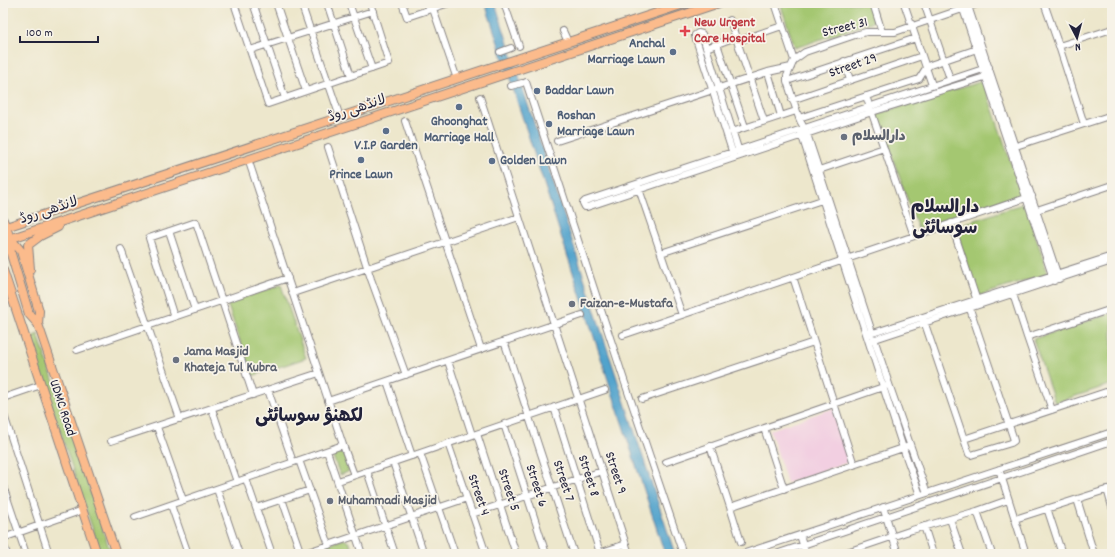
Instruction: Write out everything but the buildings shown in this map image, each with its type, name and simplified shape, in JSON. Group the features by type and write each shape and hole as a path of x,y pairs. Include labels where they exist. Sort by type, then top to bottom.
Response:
{"main road":[{"path":"568,42 687,3"},
{"name":"لانڈھی روڈ","path":"6,240 719,3"},
{"name":"لانڈھی روڈ","path":"4,225 21,222 568,42"},
{"path":"30,281 28,245 40,236 95,210"},
{"path":"21,222 19,229 25,233"},
{"path":"4,225 6,240 29,314 38,324"},
{"path":"6,240 21,251 39,311 38,324"},
{"name":"UDMC Road","path":"3,270 6,290 23,329 97,554"},
{"path":"23,329 38,324"},
{"name":"UDMC Road","path":"38,324 116,554"}],"street":[{"path":"234,3 268,104 389,63 370,3"},
{"path":"253,3 285,98"},
{"path":"276,3 306,91"},
{"path":"301,3 340,117"},
{"path":"327,3 351,76"},
{"path":"350,3 372,69"},
{"path":"402,3 407,17 432,6 449,3"},
{"path":"504,3 519,46"},
{"path":"775,3 794,60 787,81 792,100 871,337 903,448 920,495"},
{"path":"874,3 882,32"},
{"path":"904,3 932,86"},
{"path":"924,3 950,80"},
{"name":"Street 31","path":"794,60 805,52 855,35 869,32 895,32 912,27 965,6 980,3"},
{"path":"1044,3 1084,124"},
{"path":"432,6 457,79"},
{"path":"965,6 977,49 986,68"},
{"path":"965,6 1056,277"},
{"path":"250,50 373,11"},
{"path":"730,20 764,121"},
{"path":"706,48 782,26"},
{"path":"1059,46 1112,29"},
{"path":"563,31 568,42"},
{"path":"736,154 716,89 702,34 698,33 695,36 716,89 732,132 736,154"},
{"path":"787,81 916,38"},
{"path":"717,44 745,127"},
{"path":"500,52 510,48"},
{"path":"638,186 587,207 583,204 585,201 638,186 736,154 802,128 866,96 919,79 926,68 930,65 977,49"},
{"name":"Street 29","path":"792,100 922,56"},
{"path":"844,62 850,80"},
{"path":"557,141 768,72 791,67"},
{"path":"870,109 986,68"},
{"path":"768,72 780,116"},
{"path":"802,128 988,75"},
{"path":"988,75 1016,146 1029,197 1037,210 1056,277"},
{"path":"511,86 524,82 683,554"},
{"path":"866,96 914,236"},
{"name":"Street 9","path":"480,97 629,554"},
{"path":"732,132 796,111"},
{"path":"1016,146 1112,115"},
{"path":"405,122 481,350"},
{"path":"802,128 819,170 826,199"},
{"path":"328,147 368,268 406,375"},
{"path":"819,170 884,148"},
{"path":"248,159 354,475"},
{"path":"1037,210 1112,185"},
{"path":"638,186 682,315"},
{"path":"623,335 1029,197"},
{"path":"661,254 826,199"},
{"path":"292,293 519,217"},
{"path":"174,317 148,238 196,222 253,395"},
{"path":"951,223 977,303"},
{"path":"169,231 195,310"},
{"path":"121,249 180,419"},
{"path":"871,337 1012,292 1112,256"},
{"path":"1056,277 1112,262"},
{"path":"792,277 854,465"},
{"path":"77,350 288,278"},
{"path":"1012,292 1052,410"},
{"path":"924,320 969,454 971,455 1011,443 1014,440 969,305"},
{"path":"1027,337 1112,309"},
{"path":"328,401 582,316"},
{"name":"Street 7","path":"504,342 574,554"},
{"path":"642,399 814,342"},
{"name":"Street 5","path":"448,361 516,554"},
{"path":"111,441 319,373"},
{"path":"386,381 412,456"},
{"path":"3,398 41,385"},
{"path":"666,462 886,386"},
{"path":"886,386 927,493"},
{"path":"268,390 296,461 310,490 329,545"},
{"path":"338,481 605,390"},
{"path":"964,439 1112,390"},
{"name":"Street 8","path":"554,407 577,479 598,553"},
{"path":"212,409 237,482"},
{"path":"3,412 49,554"},
{"name":"Street 6","path":"504,424 546,554"},
{"path":"157,427 184,500"},
{"path":"764,428 784,489"},
{"path":"742,554 1112,432"},
{"path":"776,554 1112,441"},
{"name":"Street 4","path":"448,443 486,554"},
{"path":"135,517 343,445"},
{"path":"710,446 741,542"},
{"path":"730,508 910,446"},
{"path":"327,451 362,554"},
{"path":"420,453 455,554"},
{"path":"393,462 424,554"},
{"path":"999,469 1026,554"},
{"path":"367,471 395,554"},
{"path":"472,514 602,471"},
{"path":"246,479 272,554"},
{"path":"3,486 26,554"},
{"path":"1015,519 1109,488 1112,507"},
{"path":"217,489 239,554"},
{"path":"256,508 310,490"},
{"path":"282,499 302,554 321,551 329,545 467,498"},
{"path":"1077,499 1094,554"},
{"path":"841,554 1008,500"},
{"path":"171,505 188,554"},
{"path":"883,507 898,554"},
{"path":"1047,508 1062,554"},
{"path":"3,538 83,510"},
{"path":"977,511 992,554"},
{"path":"950,519 962,554"},
{"path":"924,526 933,554"},
{"path":"800,535 806,554"},
{"path":"3,544 6,554"},
{"path":"598,553 626,544"}],"shaded area":[{"path":"834,408 852,461 787,483 770,430"}],"green space":[{"path":"780,3 872,3 877,20 795,48"},
{"path":"983,81 1022,195 918,229 877,114"},
{"path":"1025,203 1048,274 978,296 955,227"},
{"path":"281,285 306,358 252,376 227,303"},
{"path":"1112,313 1112,384 1055,403 1033,339"},
{"path":"38,334 111,554 101,554 29,338"},
{"path":"343,450 350,471 340,475 332,454"},
{"path":"344,539 350,543 353,554 325,554 322,546"}],"water":[{"path":"485,3 495,3 675,554 665,554"}],"place":[{"name":"New Urgent Care Hospital","path":"685,31"},
{"name":"Anchal Marriage Lawn","path":"673,52"},
{"name":"Baddar Lawn","path":"537,91"},
{"name":"Ghoonghat Marriage Hall","path":"459,107"},
{"name":"Roshan Marriage Lawn","path":"549,124"},
{"name":"V.I.P Garden","path":"386,131"},
{"name":"دارالسلام","path":"844,137"},
{"name":"Prince Lawn","path":"361,160"},
{"name":"Golden Lawn","path":"492,161"},
{"name":"Faizan-e-Mustafa","path":"572,304"},
{"name":"Jama Masjid Khateja Tul Kubra","path":"176,360"},
{"name":"Muhammadi Masjid","path":"330,501"}],"district":[{"name":"دارالسلام سوسائٹی","path":"945,218"},
{"name":"لکھنؤ سوسائٹی","path":"309,417"}]}
